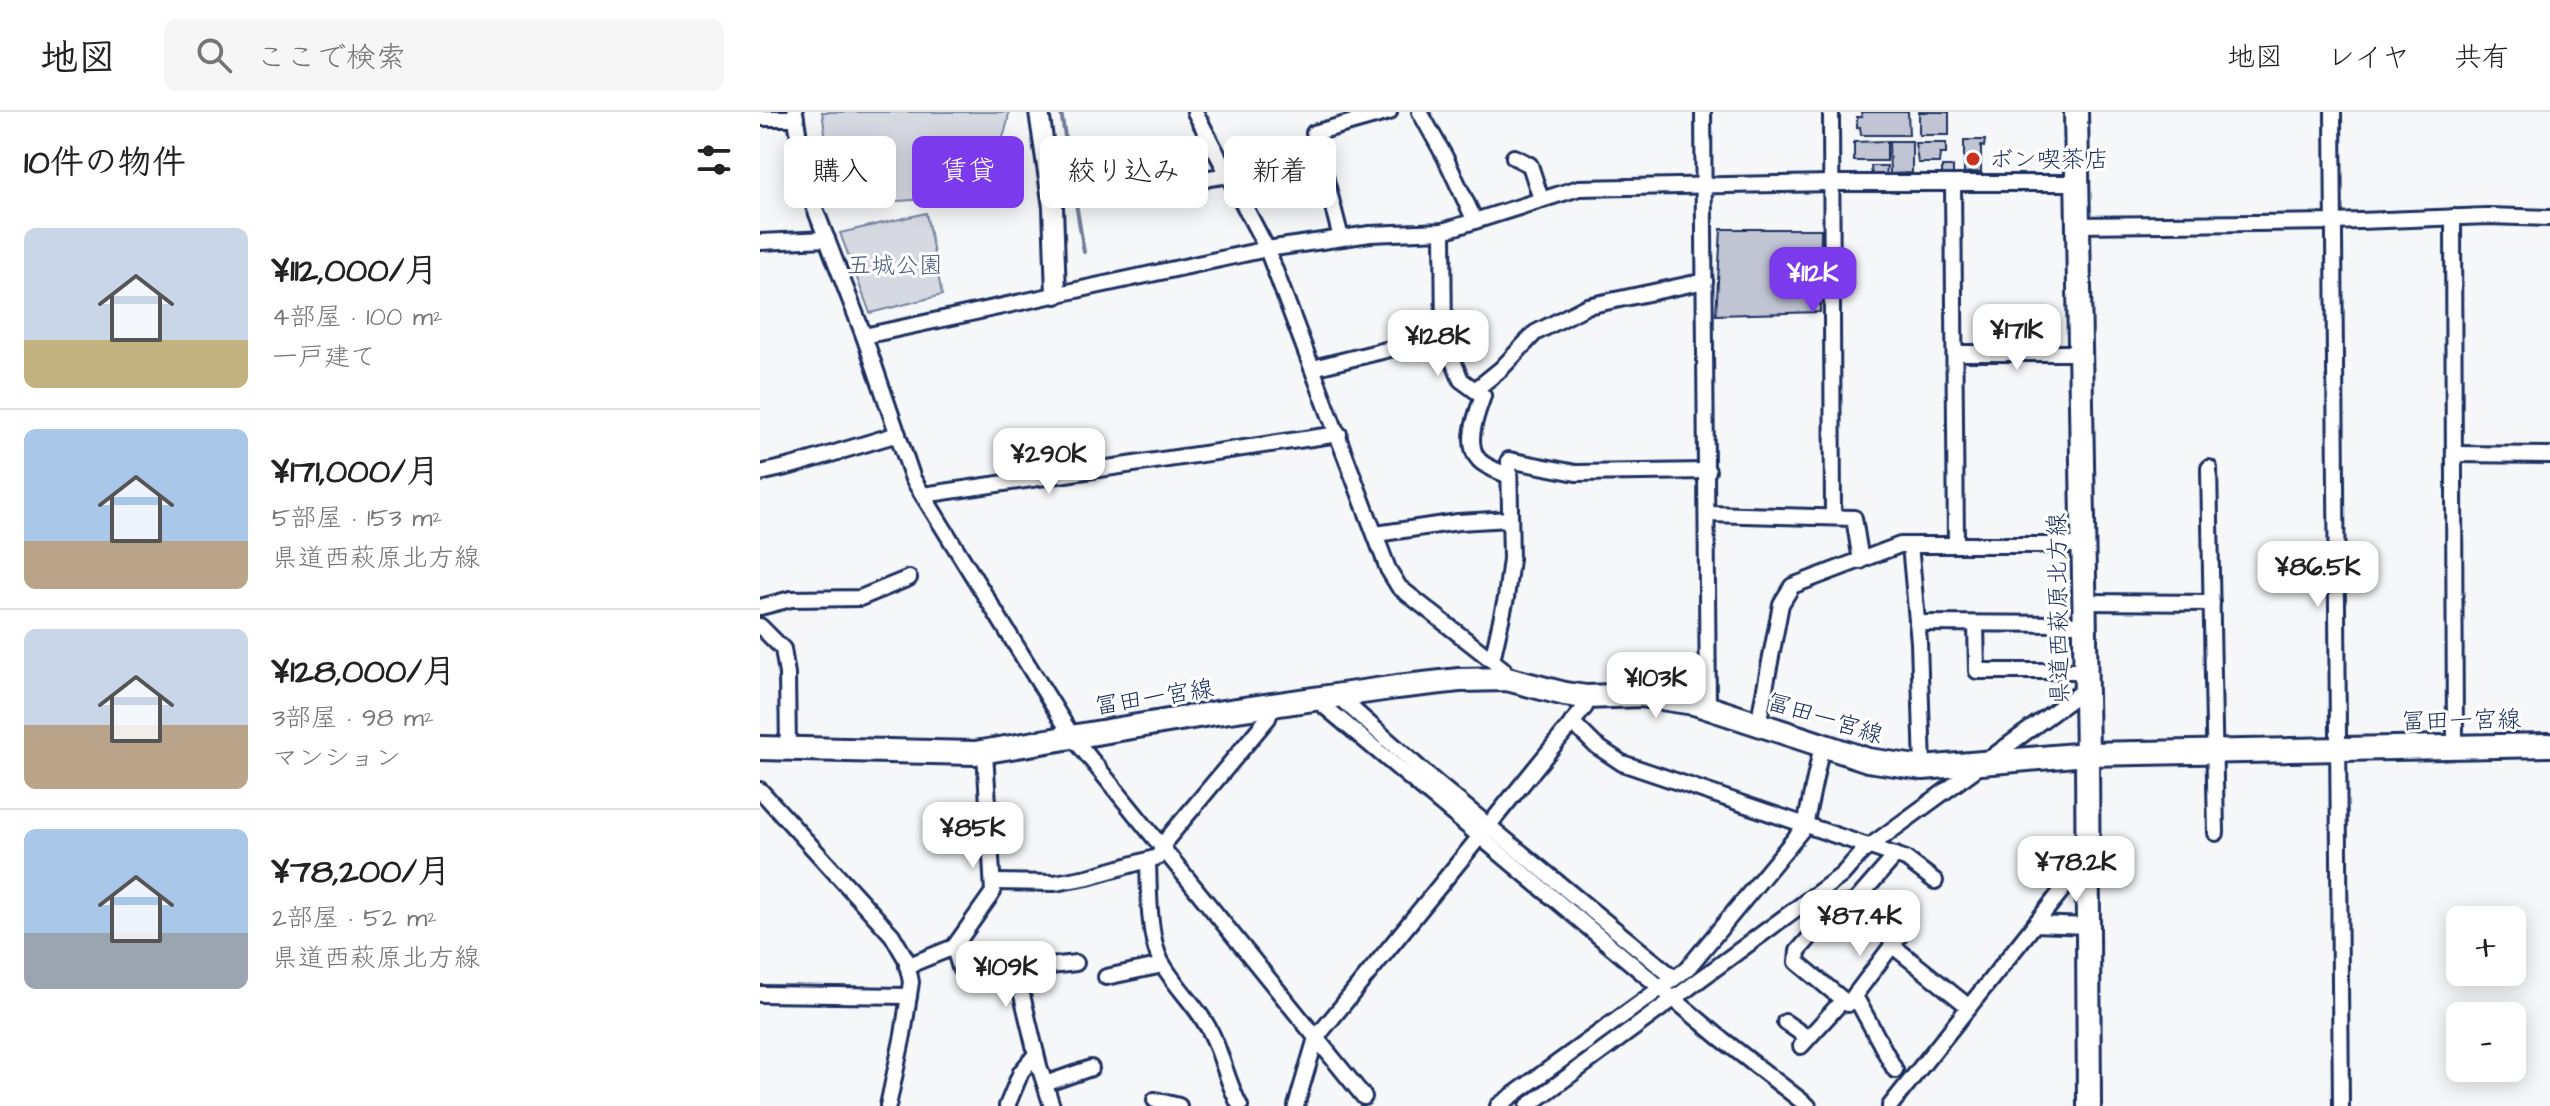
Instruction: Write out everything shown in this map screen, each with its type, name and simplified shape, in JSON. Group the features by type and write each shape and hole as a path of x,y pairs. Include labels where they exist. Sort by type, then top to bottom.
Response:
{"main road":[{"name":"県道西萩原北方線","path":"2076,112 2087,754 2089,1106"},
{"name":"冨田一宮線","path":"760,748 985,752 1273,705 1459,680 1507,679 1586,697 1641,695 1666,698 1708,708 1868,760 1923,768 2087,754 2550,745"}],"street":[{"path":"1039,112 1053,207 1056,294"},
{"path":"1195,112 1224,164"},
{"path":"1341,238 1314,133 1389,112"},
{"path":"1420,112 1474,219"},
{"path":"1703,112 1708,708"},
{"path":"1831,112 1833,517"},
{"path":"2333,112 2341,1106"},
{"path":"760,118 796,115 803,165 814,206 864,336 913,479 1072,736 1364,1097"},
{"path":"1514,157 1530,165 1541,199"},
{"path":"864,336 1267,249 1341,238 1443,231 1579,188 1832,183 2077,183"},
{"path":"1953,183 1956,545"},
{"path":"1246,208 1267,249 1388,569 1399,587 1503,669 1507,679"},
{"path":"2453,217 2455,746"},
{"path":"2077,225 2334,222 2453,217 2550,218"},
{"path":"1443,231 1444,339 1461,380 1483,396 1472,445 1479,461 1509,476"},
{"path":"760,242 827,239"},
{"path":"1475,390 1501,369 1535,333 1587,306 1705,281"},
{"path":"1313,368 1444,339"},
{"path":"1955,353 2079,353"},
{"path":"760,473 898,434"},
{"path":"923,495 1339,434"},
{"path":"2454,454 2550,455"},
{"path":"1492,660 1511,559 1509,460 1576,473 1708,471"},
{"path":"2209,468 2216,833"},
{"path":"1708,514 1854,518 1861,561"},
{"path":"1376,534 1458,522 1510,519"},
{"path":"1758,725 1781,604 1792,586 1900,545 2083,545"},
{"path":"1910,545 1917,623 1923,768"},
{"path":"760,607 791,599 860,598 909,578"},
{"path":"1917,623 1976,624 2212,603"},
{"path":"1976,624 1977,671 2085,680"},
{"path":"760,626 783,649 787,674 788,749"},
{"path":"1528,1106 1842,875 1862,852 1984,764 2085,680"},
{"path":"1296,1106 1316,1038 1585,707 1586,697"},
{"path":"1328,698 1486,830 1674,978"},
{"path":"1328,698 1434,781 1661,988 1808,1106"},
{"path":"993,882 1055,883 1158,857 1167,839 1268,718 1273,705"},
{"path":"1572,722 1595,745 1622,763 1896,855 1935,881"},
{"path":"1498,1106 1687,969 1805,826 1822,745"},
{"path":"907,966 954,947 993,892 985,752"},
{"path":"760,790 892,935 906,959 911,982 888,1106"},
{"path":"1895,1070 1849,998 1797,962 1798,951 1838,905 1854,903 1896,855"},
{"path":"1890,1106 2087,859"},
{"path":"1148,861 1157,952 1215,1039 1239,1106"},
{"path":"2035,924 2088,926"},
{"path":"1785,1022 1805,1042 1849,998 1896,941 1969,1007"},
{"path":"954,947 960,968 1016,970 1076,963"},
{"path":"1106,977 1163,965"},
{"path":"1016,970 1052,1106"},
{"path":"760,994 909,996"},
{"path":"1007,1106 1021,1072 1036,1054"},
{"path":"1045,1084 1091,1068"},
{"path":"1155,1100 1179,1106"}],"green space":[{"path":"822,112 1009,112 1003,136 912,136 912,200 904,201 896,201 896,136 825,136"},
{"name":"五城公園","path":"926,213 942,295 870,313 840,233"}],"building":[{"path":"1861,112 1908,112 1909,135 1861,135 1857,117 1862,117"},
{"path":"1919,112 1949,112 1949,135 1919,135"},
{"name":"ボン喫茶店","path":"1964,140 1985,140 1984,147 1981,146 1981,172 1964,173"},
{"path":"1887,141 1887,161 1854,161 1854,142"},
{"path":"1889,141 1912,141 1912,173 1890,174"},
{"path":"1915,143 1946,143 1946,154 1940,154 1939,163 1918,163"},
{"path":"1871,166 1887,166 1886,177 1872,177"},
{"path":"1942,167 1953,167 1953,174 1942,174"},
{"path":"1721,229 1821,229 1820,312 1716,315"}],"waterway":[{"path":"1061,112 1084,252"}],"place":[{"name":"ボン喫茶店","path":"1973,159"}]}
